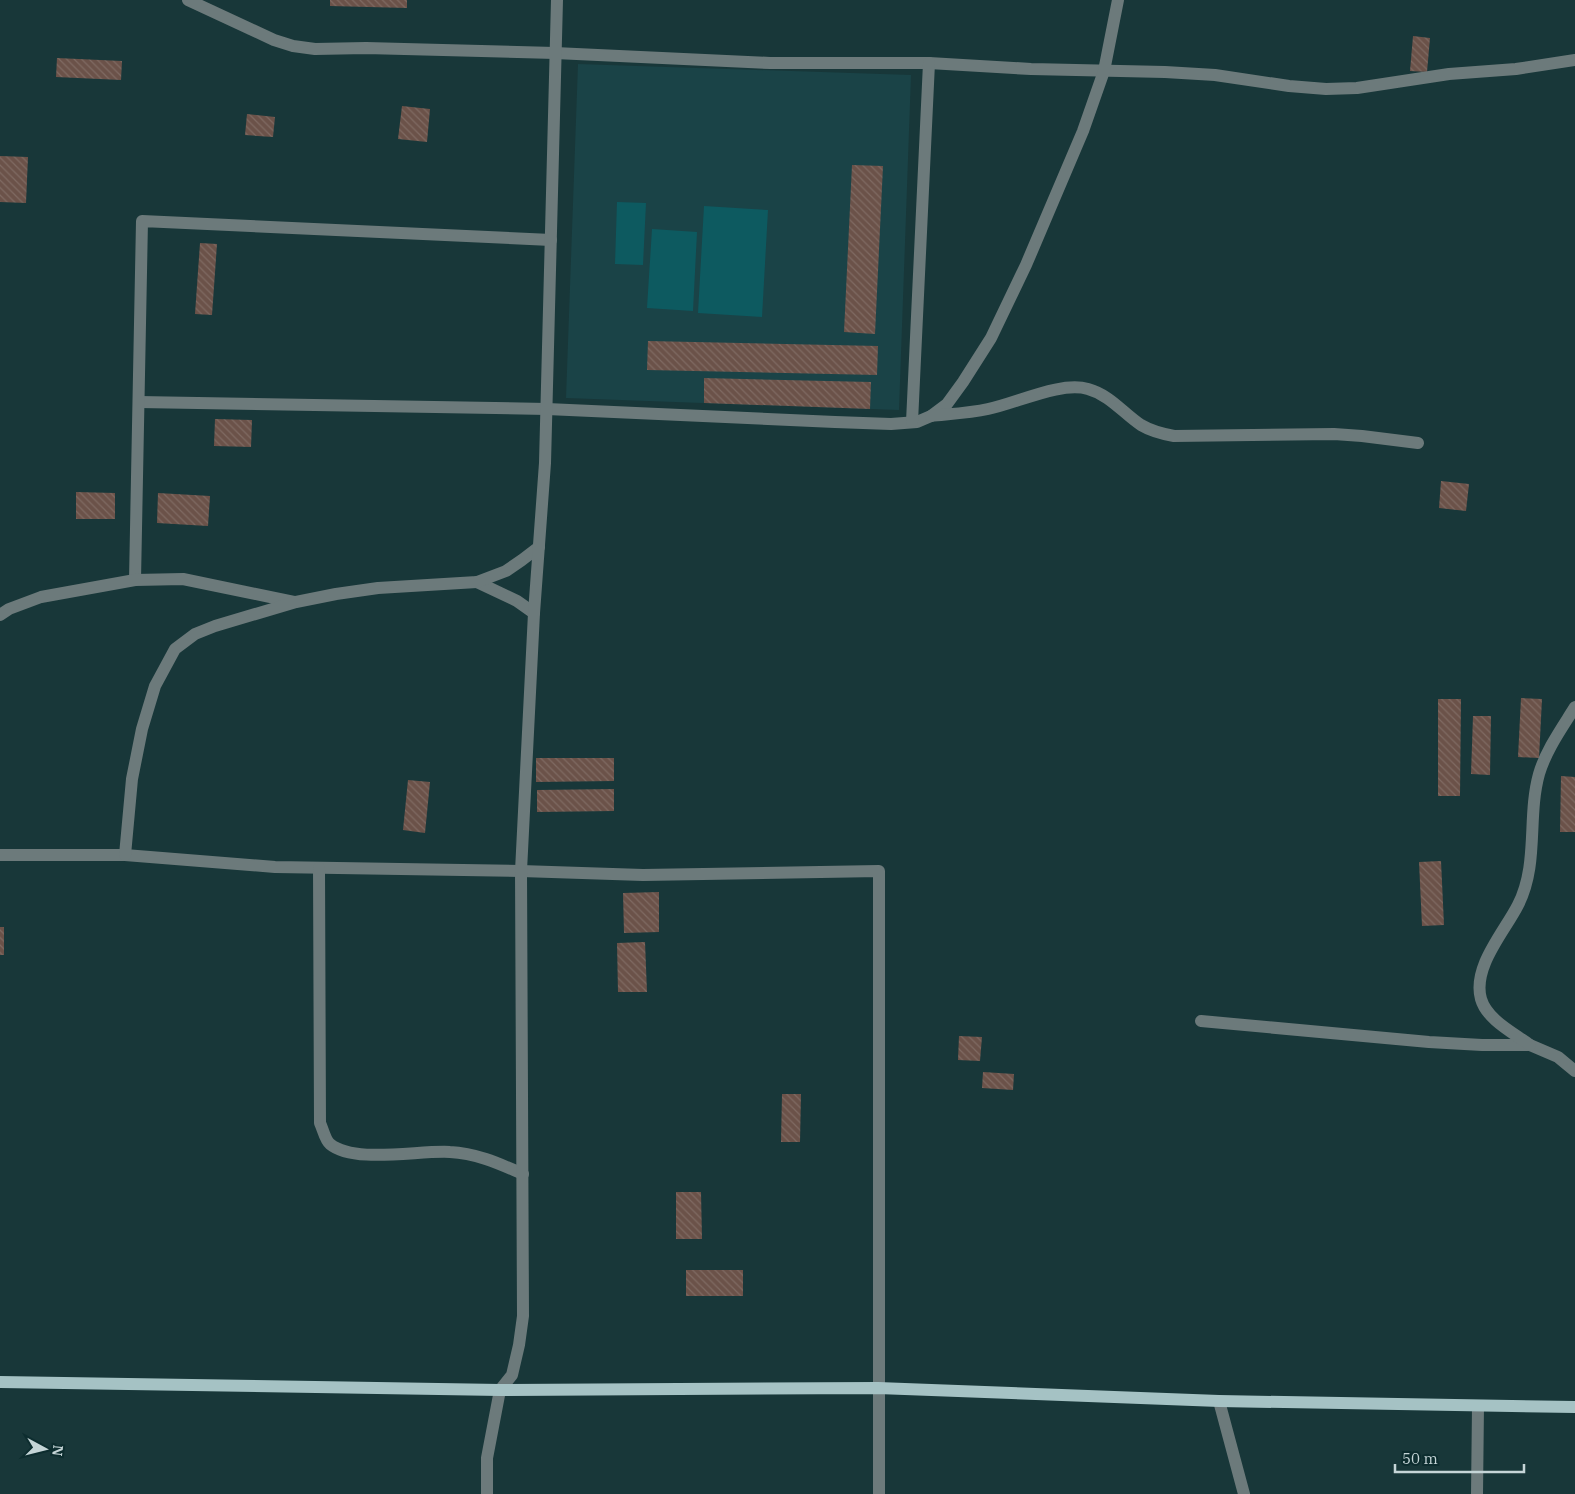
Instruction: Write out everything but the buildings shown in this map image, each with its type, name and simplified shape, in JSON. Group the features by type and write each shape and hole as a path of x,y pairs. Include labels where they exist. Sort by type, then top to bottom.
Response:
{"main road":[{"path":"0,1382 500,1390 878,1388 1219,1401 1575,1407"}],"street":[{"path":"188,0 274,40 307,48 555,53 770,63 929,64 1031,69 1165,72 1215,75 1290,86 1326,89 1357,88 1449,74 1516,70 1575,60"},
{"path":"487,1494 487,1458 500,1390 512,1375 523,1316 524,1174 521,871 534,613 545,463 557,0"},
{"path":"139,402 547,409 891,424 917,422 931,416 947,404 991,338 1026,265 1084,131 1104,71 1118,0"},
{"path":"912,422 929,64"},
{"path":"135,580 142,221 551,240"},
{"path":"931,416 987,409 1063,388 1076,387 1102,394 1142,425 1162,434 1174,436 1334,434 1418,443"},
{"path":"125,855 132,779 142,729 155,686 175,649 195,634 215,626 296,602 336,594 378,588 477,582 506,571 538,547"},
{"path":"0,615 9,609 41,597 135,580 183,579 296,602"},
{"path":"477,582 517,600 534,613"},
{"path":"1575,707 1545,758 1539,774 1530,865 1526,886 1519,904 1488,957 1480,985 1481,998 1487,1010 1497,1021 1530,1045 1558,1057 1575,1071"},
{"path":"0,855 125,855 275,867 643,875 879,871 879,1494"},
{"path":"318,868 320,1123 328,1143 341,1150 359,1154 465,1153 487,1159 524,1174"},
{"path":"1201,1021 1429,1042 1530,1045"},
{"path":"1219,1401 1244,1494"},
{"path":"1477,1494 1478,1406"}],"shaded area":[{"path":"578,64 911,75 899,410 566,398"},
{"path":"617,202 646,203 643,265 615,264"},
{"path":"704,206 768,210 762,317 698,313"},
{"path":"652,229 697,232 693,311 647,308"}]}
